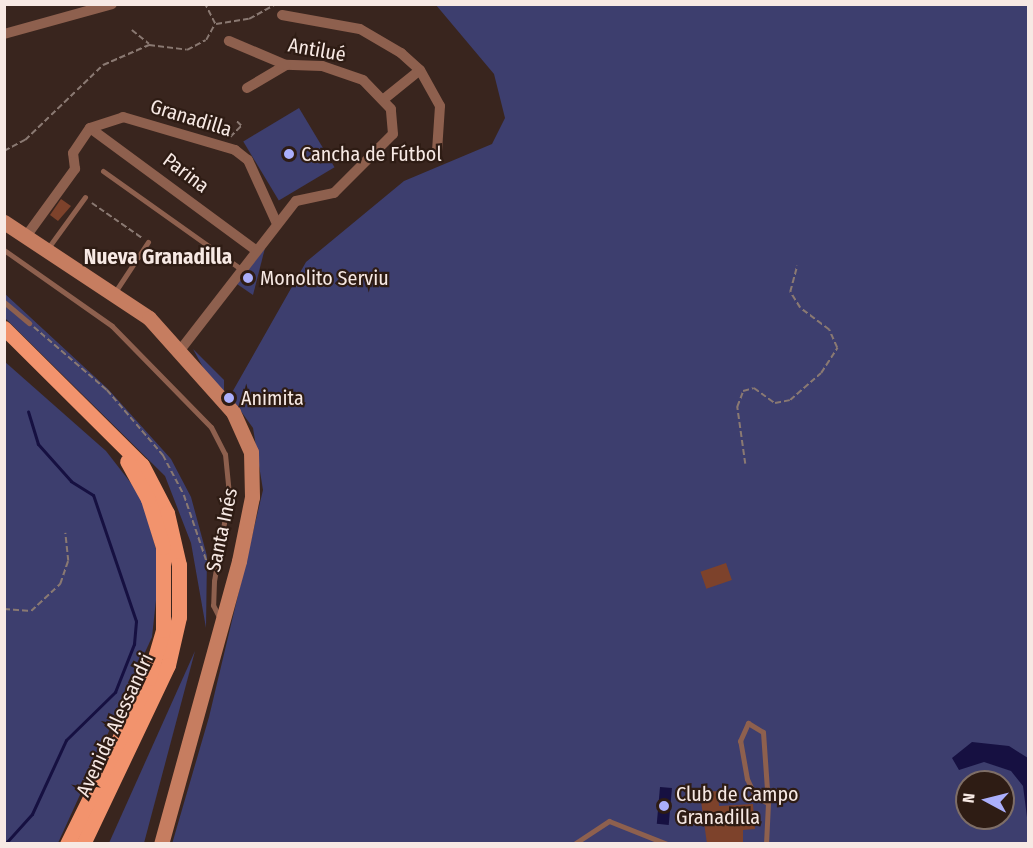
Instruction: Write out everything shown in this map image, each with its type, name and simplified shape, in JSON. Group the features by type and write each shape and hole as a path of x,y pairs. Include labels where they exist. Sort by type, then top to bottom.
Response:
{"main road":[{"name":"Santa Inés","path":"4,222 115,292 181,350 233,412 253,463 252,497 222,622 160,843"},
{"name":"Avenida Alessandri","path":"4,328 137,458 167,513 180,566 179,617 168,666 83,843"},
{"name":"Avenida Alessandri","path":"4,342 123,455 148,499 166,563 166,614 155,662 67,843"}],"street":[{"path":"4,34 112,4"},
{"path":"282,15 360,29 420,70 440,106 437,151"},
{"name":"Antilué","path":"229,41 286,65 342,71 384,99"},
{"path":"247,88 286,65"},
{"path":"181,350 241,269 296,201 334,193 386,146 394,123 384,99 420,70"},
{"name":"Granadilla","path":"90,128 123,117 220,145 248,160 277,224"},
{"path":"27,235 75,169 73,153 90,128"},
{"name":"Parina","path":"90,128 257,251"}],"lane":[{"path":"103,171 241,269"},
{"path":"48,248 85,197"},
{"path":"115,292 148,242"},
{"path":"4,249 112,326 211,427 225,454 229,494 214,581 213,605 222,622"},
{"path":"4,302 29,323"},
{"path":"766,843 768,803 763,732 748,723 740,741 747,779 755,796 768,803"},
{"path":"574,843 609,821 667,843"}],"path":[{"path":"205,4 215,24"},
{"path":"215,24 249,19 276,4"},
{"path":"4,151 25,140 103,65 149,45 187,50 206,40 215,24"},
{"path":"132,30 149,45"},
{"path":"220,145 241,126 235,120"},
{"path":"85,197 148,242"},
{"path":"745,464 737,407 743,391 754,388 775,403 790,400 820,373 837,348 829,330 800,308 790,292 797,266"},
{"path":"29,323 107,390 163,455 184,495 214,581"},
{"path":"4,609 31,611 60,584 68,561 65,533"}],"shaded area":[{"name":"Club de Campo Granadilla","path":"436,5 1028,5 1028,843 172,844 209,717 263,490 253,428 230,396 306,262 404,181 492,144 505,118 494,74"},
{"name":"Cancha de Fútbol","path":"299,108 335,167 279,201 243,141"},
{"path":"265,248 253,295 237,284"},
{"path":"4,293 108,389 171,459 191,497 207,556 206,628 191,543 165,476 5,318"},
{"path":"193,349 224,380 224,392 205,371"},
{"path":"4,361 106,451 141,496 160,563 152,637 58,843 5,843"},
{"path":"195,651 144,843 109,843"},
{"path":"972,742 1009,746 1028,758 1028,825 1023,786 1015,776 1015,770 984,762 959,770 952,758"},
{"name":"Club de Campo Granadilla","path":"660,787 672,788 669,825 657,824"}],"building":[{"path":"61,199 71,206 58,221 50,215"},
{"path":"726,563 732,580 706,589 700,572"},
{"path":"718,791 719,806 753,804 755,829 743,830 743,844 707,844 701,801 704,792"}],"waterway":[{"path":"5,844 32,814 66,740 115,692 134,644 136,621 93,495 71,481 38,444 28,412"}],"place":[{"name":"Cancha de Fútbol","path":"289,154"},
{"name":"Monolito Serviu","path":"248,278"},
{"name":"Animita","path":"229,398"},
{"name":"Club de Campo Granadilla","path":"664,806"}],"district":[{"name":"Nueva Granadilla","path":"158,257"}]}
